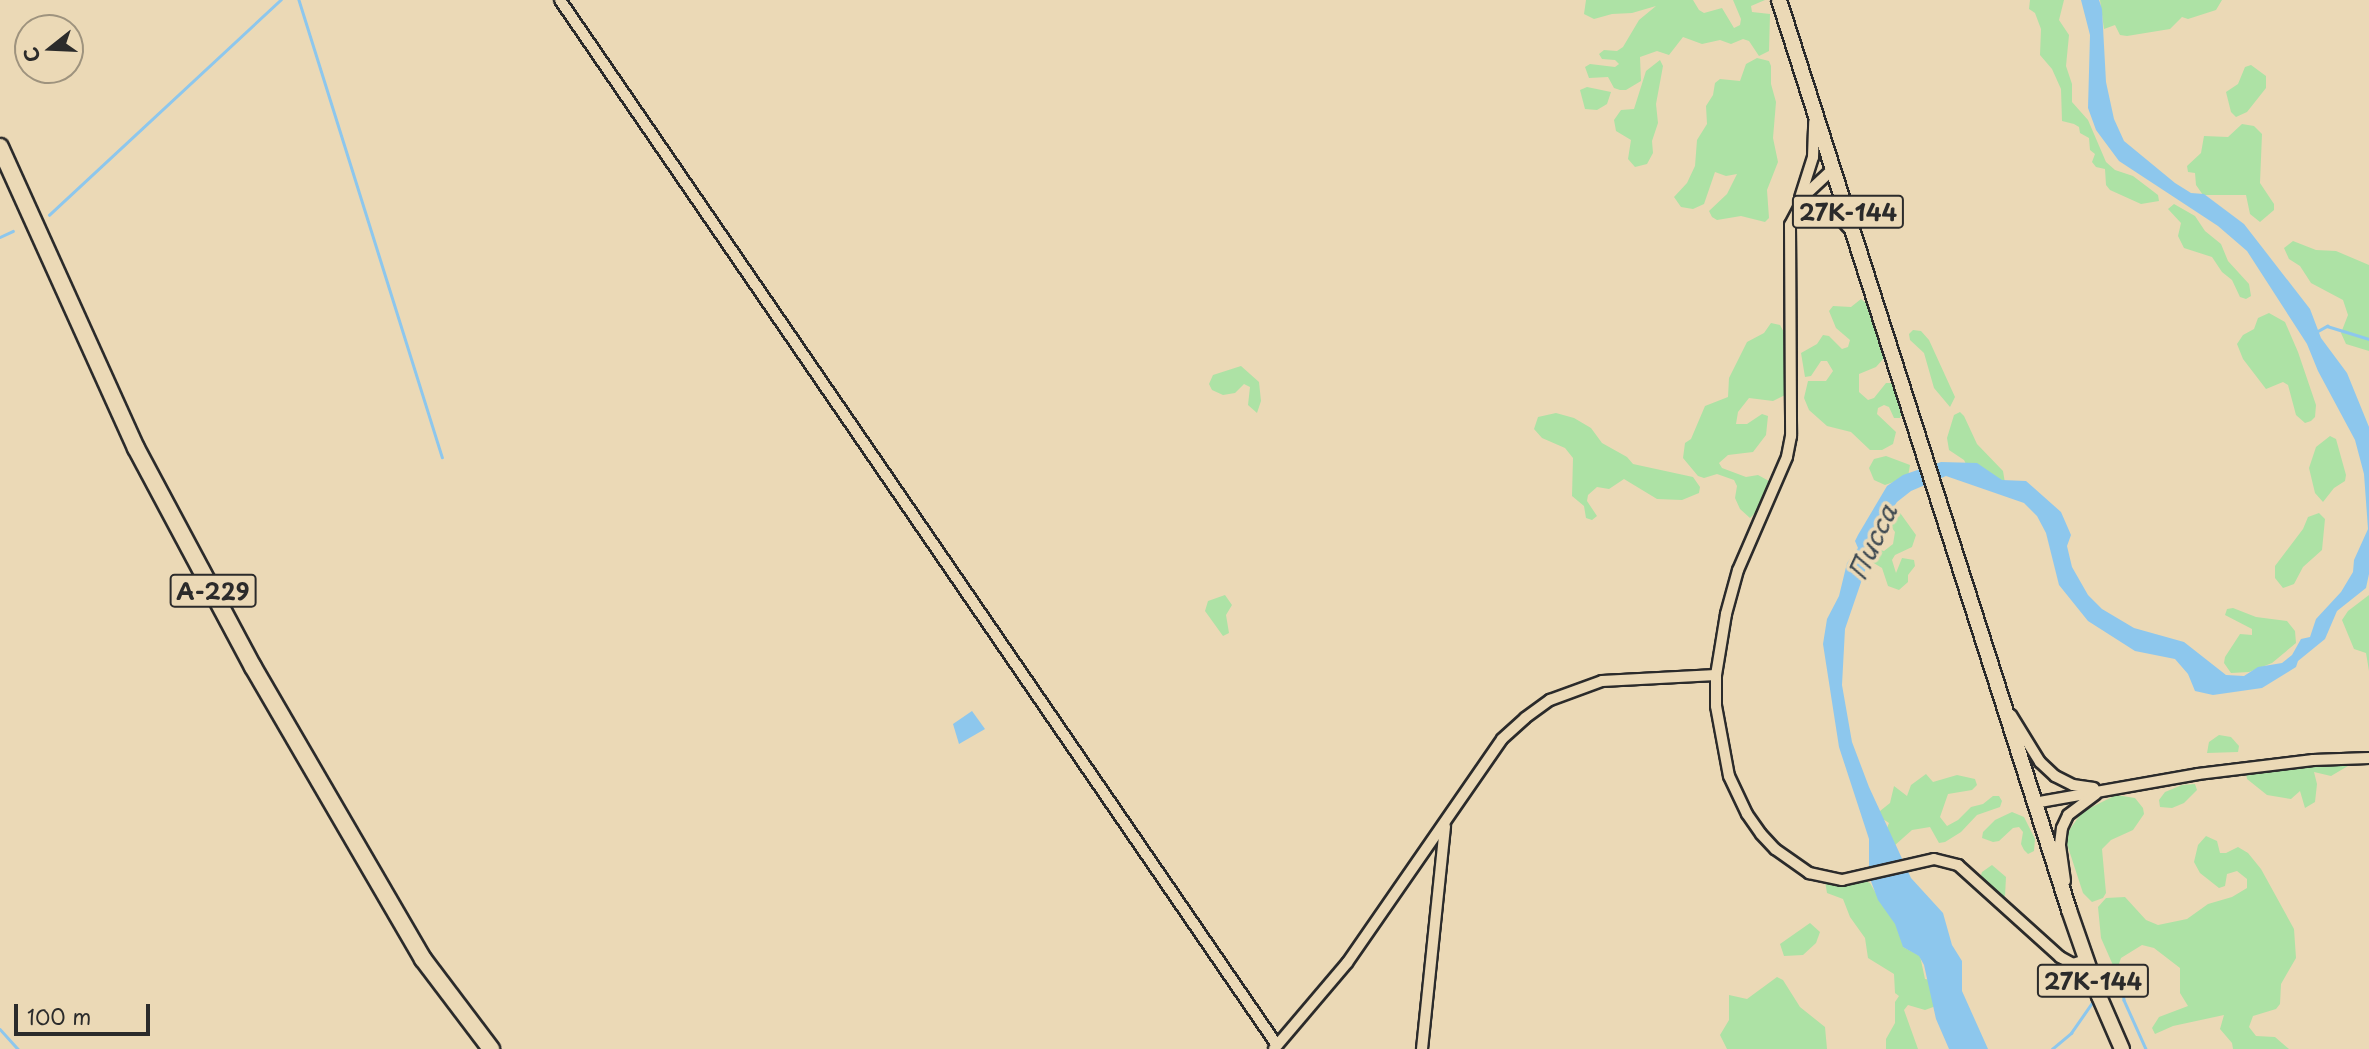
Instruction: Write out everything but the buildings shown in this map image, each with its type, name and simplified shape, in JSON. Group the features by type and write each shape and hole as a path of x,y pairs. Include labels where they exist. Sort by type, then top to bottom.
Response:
{"highway":[{"name":"А-229","path":"0,147 136,449 253,667 423,959 490,1049"}],"main road":[{"name":"27К-144","path":"1779,0 2068,910 2085,960 2122,1049"}],"street":[{"path":"561,0 1276,1047 1347,963 1502,739 1550,699 1602,681 1716,675"},
{"path":"1812,102 1813,158 1789,238 1791,436 1787,457 1738,570 1726,614 1716,675 1722,754 1728,775 1747,814 1775,849 1809,873 1824,878 1859,877 1934,859 1958,865 2060,957 2073,964 2085,960"},
{"path":"1797,207 1834,168"},
{"path":"1797,207 1809,201 1827,204 1855,236"},
{"path":"2001,699 2040,762 2055,776 2073,785 2104,789"},
{"path":"2034,803 2104,789 2313,760 2369,758"},
{"path":"2068,910 2060,844 2062,828 2076,808 2104,789"},
{"path":"1422,1049 1430,944 1446,822"}],"green space":[{"path":"1586,0 1693,0 1704,13 1722,8 1734,28 1740,25 1741,19 1733,0 1765,0 1751,6 1752,12 1770,14 1769,51 1759,56 1749,41 1743,39 1731,44 1720,40 1702,44 1683,37 1669,55 1657,51 1640,57 1641,81 1626,90 1620,90 1614,88 1608,77 1589,78 1585,67 1590,64 1615,67 1619,64 1615,60 1602,59 1599,54 1604,50 1617,51 1623,47 1639,20 1656,6 1594,19 1584,14"},
{"path":"2030,0 2064,0 2059,20 2069,35 2066,66 2072,84 2072,102 2088,120 2106,162 2115,170 2133,176 2158,195 2159,201 2141,204 2110,190 2106,185 2105,169 2096,167 2092,162 2095,154 2090,150 2089,138 2080,133 2079,127 2062,121 2061,89 2052,69 2040,55 2041,29 2035,13 2029,9"},
{"path":"2100,0 2222,0 2216,10 2188,19 2182,17 2170,29 2127,36 2120,35 2115,25 2104,29"},
{"path":"1757,58 1769,61 1776,102 1773,138 1778,162 1767,190 1769,218 1765,222 1741,216 1717,220 1712,217 1709,211 1727,194 1737,174 1726,176 1715,172 1704,204 1693,209 1681,207 1674,197 1687,183 1695,166 1697,140 1707,124 1706,106 1713,95 1715,83 1720,79 1740,81 1746,64"},
{"path":"1660,60 1663,66 1656,104 1658,123 1652,141 1653,153 1647,164 1635,167 1628,159 1631,140 1616,131 1614,120 1621,110 1634,109 1646,71"},
{"path":"2251,65 2266,76 2266,88 2247,112 2236,117 2231,112 2226,92 2238,84 2245,67"},
{"path":"1587,87 1611,92 1607,104 1597,110 1585,109 1580,90"},
{"path":"2242,124 2254,126 2262,134 2260,183 2274,204 2274,210 2260,222 2250,214 2246,195 2203,195 2196,185 2195,173 2188,172 2187,166 2201,153 2204,136 2228,137"},
{"path":"2174,204 2195,216 2205,231 2221,244 2228,261 2249,284 2251,296 2246,299 2240,297 2232,280 2222,272 2212,257 2184,248 2178,236 2181,223 2168,209"},
{"path":"2293,241 2316,250 2336,251 2369,265 2369,351 2346,344 2341,333 2348,315 2343,300 2311,283 2300,266 2289,259 2284,248"},
{"path":"1861,299 1866,303 1884,358 1876,367 1859,374 1859,392 1868,400 1874,398 1886,383 1892,383 1902,412 1900,418 1894,418 1889,407 1884,405 1878,408 1877,414 1896,432 1893,444 1882,450 1870,450 1851,432 1827,426 1809,410 1804,398 1808,381 1826,381 1833,371 1827,361 1821,361 1811,376 1805,377 1801,353 1817,344 1823,335 1829,336 1842,349 1848,347 1850,340 1836,328 1829,311 1833,306 1851,307"},
{"path":"2269,313 2285,322 2298,352 2316,405 2315,417 2311,421 2305,423 2296,415 2288,385 2283,382 2266,389 2243,359 2237,344 2243,335 2254,329 2258,318"},
{"path":"1771,323 1780,325 1786,336 1785,395 1773,401 1749,398 1738,412 1736,424 1747,424 1762,414 1768,416 1766,435 1753,452 1728,455 1719,463 1722,468 1746,477 1758,475 1769,481 1759,509 1750,518 1740,509 1735,498 1737,486 1734,480 1717,474 1704,478 1698,476 1683,458 1685,443 1691,439 1705,406 1728,397 1729,378 1747,342 1764,333"},
{"path":"1913,330 1921,331 1929,340 1955,397 1950,407 1934,388 1924,353 1910,340 1909,334"},
{"path":"1241,366 1259,382 1261,401 1257,413 1248,405 1250,387 1244,384 1235,393 1223,395 1212,390 1209,384 1213,375"},
{"path":"1960,412 1977,444 2003,471 2005,483 1967,466 1964,460 1949,450 1947,438 1954,415"},
{"path":"1556,413 1574,418 1591,428 1602,443 1627,457 1633,464 1693,477 1700,487 1699,493 1682,500 1657,499 1624,479 1609,489 1597,487 1588,495 1587,501 1597,516 1592,520 1586,518 1584,506 1572,496 1573,458 1565,448 1542,438 1534,429 1538,417"},
{"path":"2330,436 2336,439 2346,475 2345,481 2334,488 2323,502 2315,493 2309,468 2316,447"},
{"path":"1886,456 1910,465 1908,477 1885,485 1874,480 1869,468 1874,459"},
{"path":"1892,509 1898,510 1916,535 1912,547 1895,555 1892,560 1896,573 1902,558 1914,560 1915,566 1908,575 1908,582 1899,590 1888,586 1882,568 1867,559 1872,548 1884,551 1893,544 1895,532 1886,520"},
{"path":"2319,513 2325,519 2322,550 2303,567 2294,584 2283,588 2275,578 2275,566 2303,529 2308,517"},
{"path":"1225,595 1232,605 1226,615 1229,633 1223,636 1205,611 1208,601"},
{"path":"2369,595 2369,671 2366,653 2354,649 2342,620 2348,611"},
{"path":"2233,608 2256,617 2287,621 2295,631 2296,643 2272,663 2249,672 2231,673 2224,663 2225,657 2240,634 2252,635 2252,629 2225,615 2227,609"},
{"path":"2219,735 2231,737 2239,746 2238,752 2207,753 2209,742"},
{"path":"2303,763 2353,763 2331,776 2314,772 2317,784 2315,802 2305,808 2300,791 2291,799 2267,795 2247,779 2246,773"},
{"path":"1926,774 1933,782 1957,775 1975,779 1977,785 1972,790 1948,794 1940,817 1947,826 1958,820 1971,807 1983,804 1993,796 1999,796 2002,801 2000,807 1977,815 1961,832 1945,842 1939,843 1930,827 1912,830 1894,846 1885,833 1889,823 1880,817 1880,811 1890,803 1894,786 1907,796 1911,785"},
{"path":"2195,784 2197,790 2184,803 2172,808 2160,807 2159,800 2165,792 2182,785"},
{"path":"2116,795 2135,798 2144,814 2133,830 2111,840 2102,849 2106,893 2103,898 2092,902 2083,893 2067,844 2068,832 2082,812"},
{"path":"2012,812 2024,817 2035,839 2034,851 2028,854 2021,844 2023,832 2019,827 2013,828 1999,841 1982,838 1983,832 1995,820"},
{"path":"2206,836 2217,841 2220,853 2238,847 2248,853 2261,869 2294,929 2296,958 2281,984 2280,1004 2276,1009 2253,1016 2249,1027 2256,1036 2275,1037 2289,1049 2233,1049 2232,1043 2220,1029 2224,1015 2173,1026 2155,1034 2152,1028 2159,1017 2188,1006 2180,993 2180,968 2154,948 2142,945 2121,958 2116,972 2101,938 2098,907 2106,898 2125,897 2146,920 2158,925 2187,919 2208,904 2232,897 2247,888 2247,879 2237,871 2227,874 2225,886 2219,888 2200,873 2194,862 2198,845"},
{"path":"1992,865 2006,877 2005,896 1998,896 1980,878 1982,872"},
{"path":"1835,874 1847,874 1870,883 1878,897 1902,922 1903,947 1920,956 1925,979 1931,980 1936,1006 1925,1010 1908,1005 1904,1010 1918,1049 1886,1049 1886,1039 1895,1023 1895,1002 1899,996 1895,993 1894,974 1868,958 1865,938 1850,917 1843,899 1827,893 1825,881"},
{"path":"1810,923 1820,932 1816,943 1803,955 1784,956 1780,944"},
{"path":"1777,977 1783,980 1800,1007 1825,1027 1827,1049 1727,1049 1720,1035 1729,1020 1729,995 1747,999"}],"water":[{"name":"Писса","path":"2081,0 2099,0 2102,9 2106,82 2114,119 2124,141 2175,183 2191,193 2204,194 2244,224 2310,309 2321,338 2347,373 2369,427 2369,574 2366,588 2337,611 2325,639 2298,661 2296,667 2262,688 2213,695 2195,691 2188,674 2175,659 2135,651 2088,621 2059,585 2046,533 2037,516 2024,503 1946,476 1911,491 1897,502 1880,527 1845,629 1842,685 1852,742 1869,787 1911,878 1943,913 1952,945 1962,961 1962,991 1988,1049 1949,1049 1936,1019 1924,965 1919,956 1903,947 1895,924 1878,900 1869,876 1869,839 1839,747 1823,644 1827,619 1839,596 1847,563 1858,548 1855,541 1887,486 1903,475 1941,462 1977,463 2002,480 2026,481 2061,512 2071,535 2067,546 2072,567 2088,595 2102,609 2134,628 2184,642 2226,675 2244,676 2258,667 2282,663 2292,655 2301,639 2310,637 2316,619 2341,592 2353,572 2354,560 2368,529 2364,474 2355,440 2318,371 2307,344 2247,251 2218,226 2119,161 2096,130 2088,108 2090,35"},
{"path":"972,711 985,729 959,744 953,724"}],"waterway":[{"path":"49,215 280,0"},
{"path":"299,0 442,457"},
{"path":"0,237 13,231"},
{"path":"2316,332 2327,326 2369,339"},
{"path":"2103,990 2116,979 2122,981 2124,1000 2146,1049"},
{"path":"2052,1049 2071,1033 2096,997"},
{"path":"0,1029 18,1049"}]}
